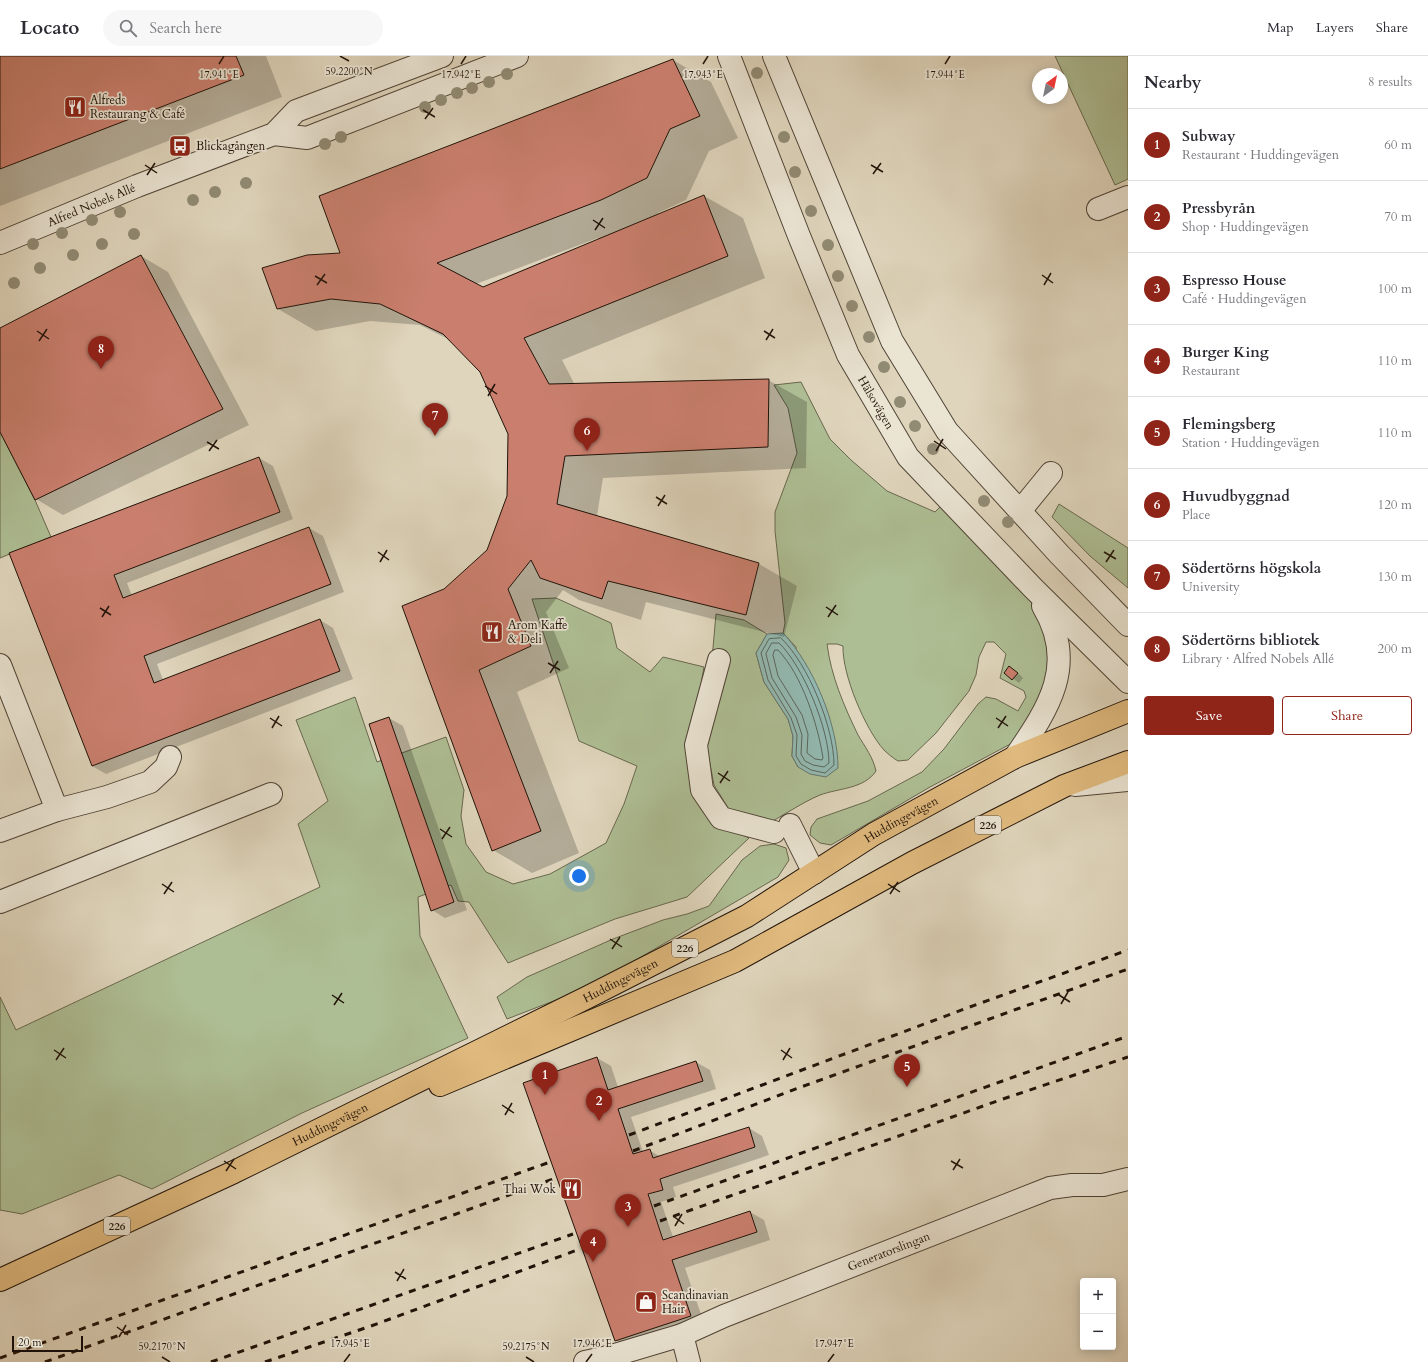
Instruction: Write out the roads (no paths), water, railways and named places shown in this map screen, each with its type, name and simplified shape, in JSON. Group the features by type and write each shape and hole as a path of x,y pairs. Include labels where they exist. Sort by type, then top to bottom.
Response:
{"main road":[{"name":"Huddingevägen","path":"0,1280 234,1172 747,916 874,834 1015,757 1128,711"},
{"name":"Huddingevägen","path":"234,1172 735,961 912,863 1064,786 1128,762"}],"street":[{"name":"Alfred Nobels Allé","path":"0,243 137,186 274,134 296,111 442,56"},
{"name":"Alfred Nobels Allé","path":"274,134 307,138 517,56"},
{"name":"Hälsovägen","path":"729,56 799,236 848,355 908,457 1033,588 1128,682"},
{"path":"774,56 892,341 947,431 1128,625"},
{"path":"1098,209 1128,197"},
{"path":"1020,511 1050,473"},
{"path":"1015,757 1038,725 1049,704 1060,661 1058,637 1051,619 1033,588"},
{"path":"1103,599 1128,608"},
{"path":"719,660 696,745 702,790 721,818 782,828 814,873"},
{"path":"0,665 57,810"},
{"path":"0,831 57,810 107,797 150,782 166,767 170,758"},
{"path":"1064,786 1128,780"},
{"path":"0,902 271,794"},
{"name":"Generatorslingan","path":"585,1362 636,1355 724,1316 1050,1188 1072,1185 1104,1185 1128,1179"},
{"path":"682,1335 689,1362"}],"water":[{"path":"783,633 794,646 814,678 829,714 837,751 838,768 826,777 810,774 798,767 792,756 793,736 788,719 764,682 756,653 767,634"}],"railway":[{"path":"629,1135 967,1008 1128,950"},
{"path":"633,1151 801,1087 1128,969"},
{"path":"654,1206 1128,1036"},
{"path":"660,1221 1000,1100 1128,1057"},
{"path":"0,1358 550,1162"},
{"path":"45,1362 556,1178"},
{"path":"211,1362 573,1234"},
{"path":"265,1362 371,1326 580,1249"}],"place":[{"name":"Alfreds Restaurang & Café","path":"75,107"},
{"name":"Blickagången","path":"180,146"},
{"name":"Södertörns bibliotek","path":"101,369"},
{"name":"Södertörns högskola","path":"435,436"},
{"name":"Huvudbyggnad","path":"587,451"},
{"name":"Arom Kaffe & Deli","path":"492,632"},
{"name":"Flemingsberg","path":"907,1087"},
{"name":"Subway","path":"545,1095"},
{"name":"Pressbyrån","path":"599,1121"},
{"name":"Thai Wok","path":"571,1189"},
{"name":"Espresso House","path":"628,1227"},
{"name":"Burger King","path":"593,1262"},
{"name":"Scandinavian Hair","path":"646,1302"}]}
